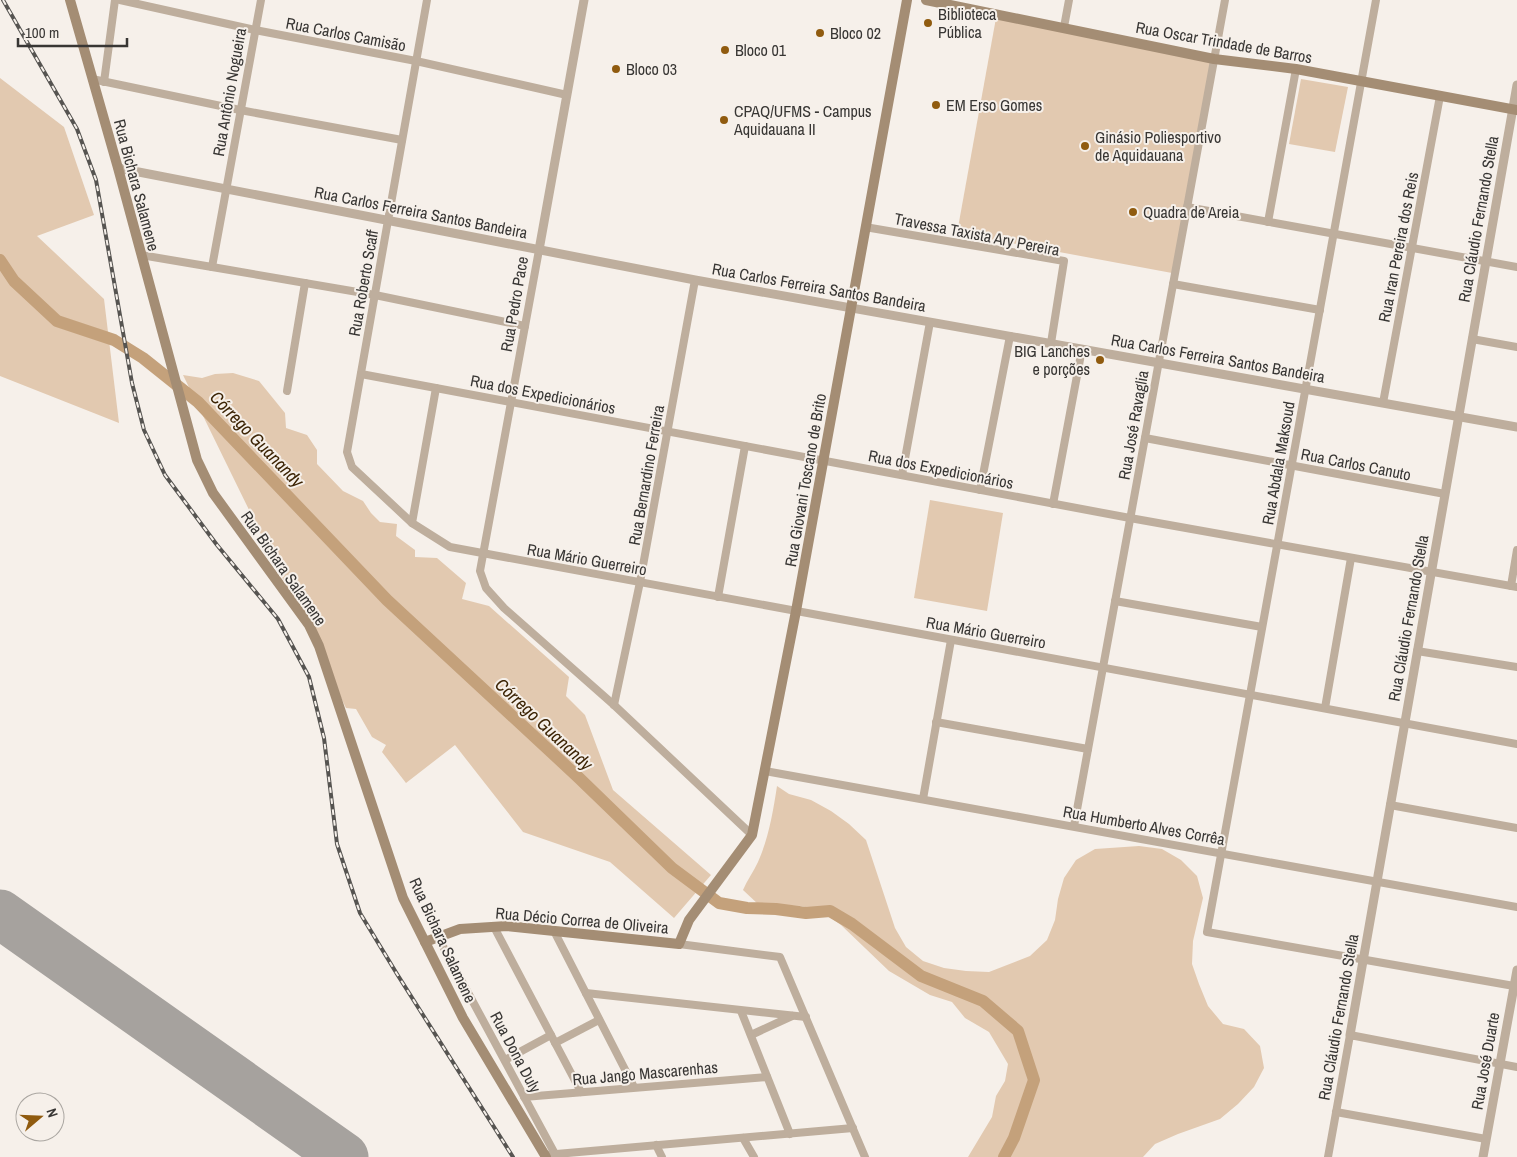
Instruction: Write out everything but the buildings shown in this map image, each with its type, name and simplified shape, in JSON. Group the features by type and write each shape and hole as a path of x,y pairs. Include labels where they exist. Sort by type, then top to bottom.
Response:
{"main road":[{"name":"Rua Bichara Salamene","path":"70,0 118,168 197,460 213,494 309,625 319,646 403,898 463,1018 549,1155"},
{"name":"Rua Giovani Toscano de Brito","path":"679,944 692,917 752,836 824,460 907,0"},
{"name":"Rua Oscar Trindade de Barros","path":"926,0 1214,59 1296,70 1515,110"},
{"name":"Rua Décio Correa de Oliveira","path":"426,942 460,929 507,926 679,944"}],"street":[{"path":"104,82 115,0"},
{"name":"Rua Carlos Camisão","path":"120,0 255,30 416,61 567,95"},
{"name":"Rua Antônio Nogueira","path":"212,267 260,0"},
{"name":"Rua Roberto Scaff","path":"412,522 352,467 347,452 427,0"},
{"name":"Rua Pedro Pace","path":"584,0 480,572 486,588 498,602 614,705 752,836"},
{"path":"1064,28 1069,0"},
{"name":"Rua José Ravaglia","path":"1074,826 1225,0"},
{"name":"Rua Abdala Maksoud","path":"1363,958 1207,932 1376,0"},
{"path":"1268,222 1296,70"},
{"path":"92,79 240,110 402,140"},
{"name":"Rua Cláudio Fernando Stella","path":"1328,1157 1472,339 1515,110 1517,85"},
{"name":"Rua Iran Pereira dos Reis","path":"1383,403 1440,96"},
{"name":"Rua Carlos Ferreira Santos Bandeira","path":"118,168 695,280 1517,427"},
{"path":"1187,207 1517,267"},
{"name":"Travessa Taxista Ary Pereira","path":"865,228 1064,261 1051,343"},
{"path":"141,255 305,283 525,326"},
{"name":"Rua Bernardino Ferreira","path":"614,705 640,582 695,280"},
{"path":"287,391 305,283"},
{"path":"1173,284 1320,310"},
{"path":"902,475 930,322"},
{"path":"980,490 1010,336"},
{"path":"1472,339 1517,347"},
{"path":"1052,504 1082,349"},
{"name":"Rua dos Expedicionários","path":"361,374 1052,504 1514,587"},
{"path":"412,522 436,388"},
{"name":"Rua Carlos Canuto","path":"1145,438 1445,494"},
{"path":"718,597 745,446"},
{"name":"Rua Mário Guerreiro","path":"412,522 450,547 484,554 1517,744"},
{"path":"1514,587 1517,550"},
{"path":"1325,708 1351,558"},
{"path":"1115,601 1262,627"},
{"path":"923,799 951,640"},
{"path":"1417,651 1517,667"},
{"path":"936,722 1088,749"},
{"name":"Rua Humberto Alves Corrêa","path":"765,771 1517,907"},
{"path":"1390,805 1517,828"},
{"path":"494,927 581,1092"},
{"path":"554,931 634,1087"},
{"name":"Rua Dona Duly","path":"438,937 524,1097 549,1155"},
{"path":"679,944 780,957 865,1157"},
{"path":"1363,958 1514,986"},
{"name":"Rua José Duarte","path":"1483,1157 1517,970"},
{"path":"586,993 806,1017"},
{"path":"741,1011 790,1134"},
{"path":"750,1034 793,1016"},
{"path":"555,1043 599,1020"},
{"path":"505,1060 551,1035"},
{"path":"1350,1035 1517,1066"},
{"name":"Rua Jango Mascarenhas","path":"524,1097 768,1077"},
{"path":"1336,1112 1486,1139"},
{"path":"549,1155 853,1128"},
{"path":"743,1138 754,1157"},
{"path":"656,1145 662,1157"}],"shaded area":[{"name":"Ginásio Poliesportivo de Aquidauana","path":"996,18 1214,59 1172,273 957,233"},
{"path":"0,78 64,127 94,215 37,236 104,299 119,423 0,376"},
{"path":"1301,79 1348,87 1335,152 1289,144"},
{"path":"233,373 259,381 285,413 286,428 307,435 317,450 317,464 343,491 363,501 380,522 397,524 396,536 415,550 415,557 437,558 466,583 462,599 489,606 569,677 566,696 585,715 613,790 711,875 674,918 610,862 523,832 455,745 406,783 382,752 386,745 372,737 356,709 346,708 183,375 202,378 215,374"},
{"path":"930,500 1003,513 987,611 914,598"},
{"path":"777,786 789,794 811,800 831,811 866,840 895,928 906,947 923,961 944,968 989,972 1030,956 1047,940 1055,920 1064,878 1076,860 1095,849 1139,846 1162,849 1181,860 1197,876 1203,898 1193,941 1192,964 1208,1006 1223,1024 1244,1029 1260,1046 1264,1068 1254,1087 1220,1119 1155,1144 1143,1157 968,1157 992,1117 996,1096 1005,1081 1008,1064 989,1032 965,1018 952,1002 930,995 889,971 841,925 823,912 802,906 759,905 743,890 758,862 768,834"}],"waterway":[{"name":"Córrego Guanandy","path":"0,260 14,281 57,321 114,340 143,358 198,402 387,600 578,777 672,868 719,903 747,908 806,913 830,911 852,924 921,976 983,1001 1018,1031 1034,1080 1014,1138 1004,1157"}],"runway":[{"path":"0,914 344,1157"}],"railway":[{"path":"3,0 77,129 96,180 132,383 144,430 165,475 217,545 278,619 309,677 324,738 337,844 360,913 513,1157"}],"place":[{"name":"Biblioteca Pública","path":"928,23"},
{"name":"Bloco 02","path":"820,33"},
{"name":"Bloco 01","path":"725,50"},
{"name":"Bloco 03","path":"616,69"},
{"name":"EM Erso Gomes","path":"936,105"},
{"name":"CPAQ/UFMS - Campus Aquidauana II","path":"724,120"},
{"name":"Ginásio Poliesportivo de Aquidauana","path":"1085,146"},
{"name":"Quadra de Areia","path":"1133,212"},
{"name":"BIG Lanches e porções","path":"1100,360"}]}
